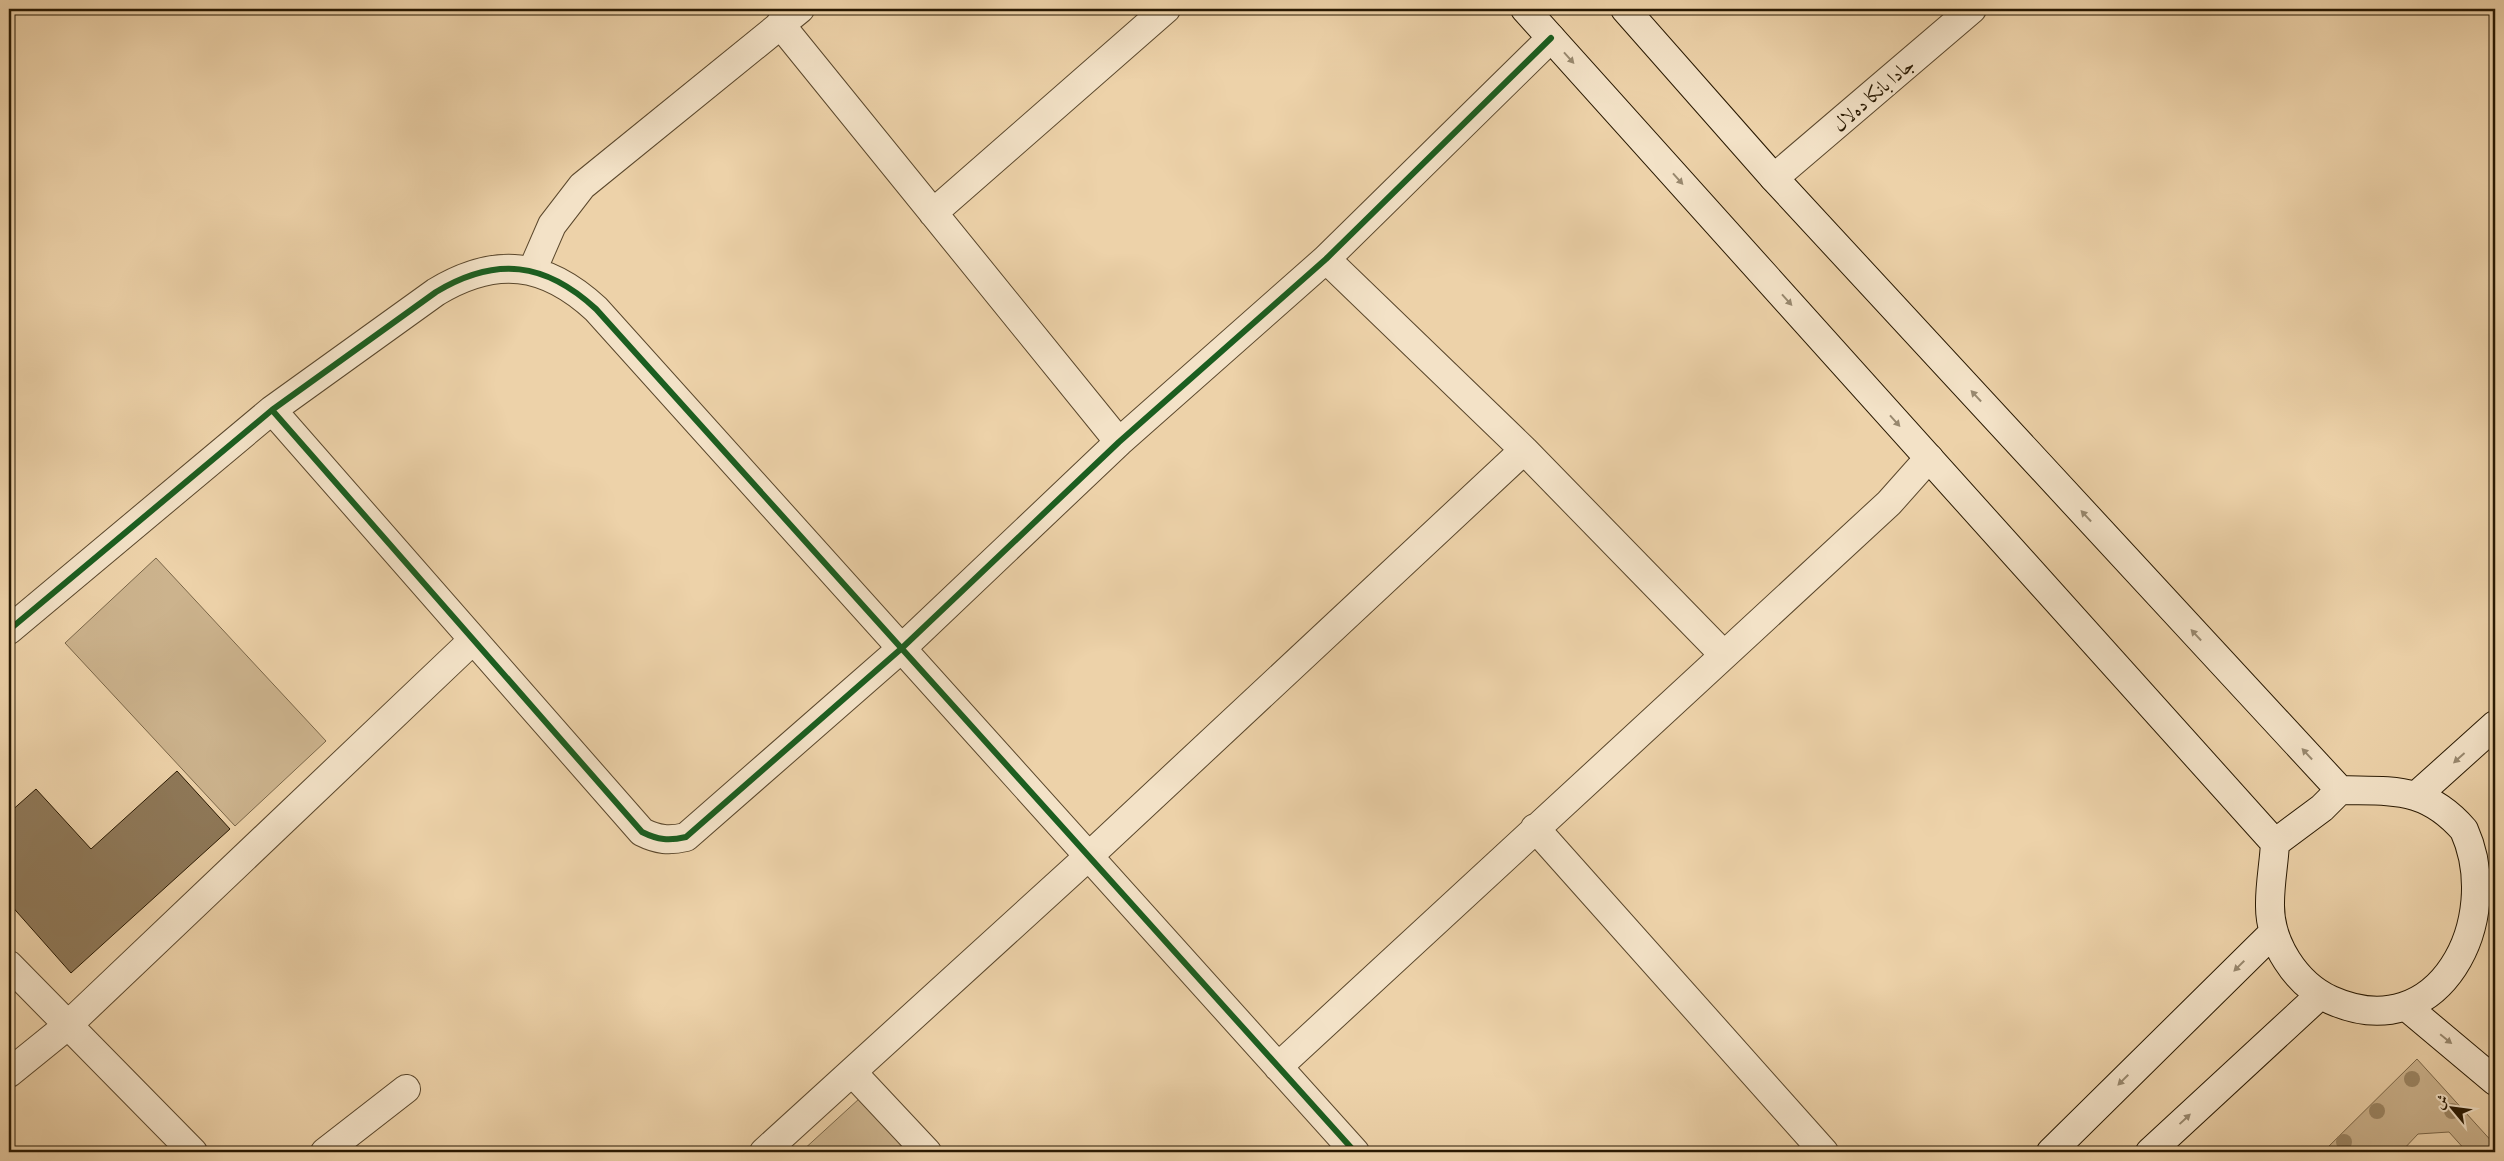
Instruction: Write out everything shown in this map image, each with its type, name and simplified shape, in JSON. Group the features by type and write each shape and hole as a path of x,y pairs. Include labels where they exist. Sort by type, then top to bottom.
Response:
{"street":[{"path":"933,213 1166,9"},
{"path":"1525,9 2275,843 2270,904 2274,932 2284,957 2300,978 2320,995 2348,1008 2378,1012 2408,1008 2435,998 2457,980 2488,938 2491,910 2489,854 2438,806 2416,796 2393,791 2340,790 2322,808 2275,843"},
{"path":"1625,9 1774,178 2340,790"},
{"name":"جادا بانكا ده‌لال","path":"1774,178 1972,9"},
{"path":"532,271 552,225 582,186 790,16 933,213 1119,442"},
{"path":"272,410 642,832 656,839 671,840 686,837 699,828 902,648 1119,442 1326,259 1551,38"},
{"path":"1326,259 1524,450 1724,655"},
{"path":"9,630 272,410 436,292 458,279 482,271 507,268 532,271 564,283 578,292 596,309 1355,1152"},
{"path":"764,1152 1089,856 1524,450"},
{"path":"1278,1067 1889,502 1929,458"},
{"path":"9,1073 67,1026 473,640"},
{"path":"2416,796 2495,726"},
{"path":"1535,828 1824,1152"},
{"path":"2051,1152 2274,932"},
{"path":"9,965 193,1152"},
{"path":"2150,1152 2320,995"},
{"path":"2408,1008 2495,1081"},
{"path":"852,1072 927,1152"},
{"path":"325,1152 406,1089"}],"shaded area":[{"path":"156,558 326,741 235,826 65,643"},
{"path":"2417,1059 2495,1145 2495,1152 2467,1152 2449,1132 2418,1134 2401,1152 2323,1152"},
{"path":"860,1098 909,1152 801,1152"}],"building":[{"path":"177,771 230,829 71,973 9,903 9,813 36,789 91,849"}],"cycle path":[{"path":"272,410 642,832 664,839 686,837 902,648 1119,442 1326,259 1551,38"},
{"path":"9,630 272,410 436,292 458,280 500,269 519,269 539,273 558,281 577,293 596,309 1355,1152"}]}
